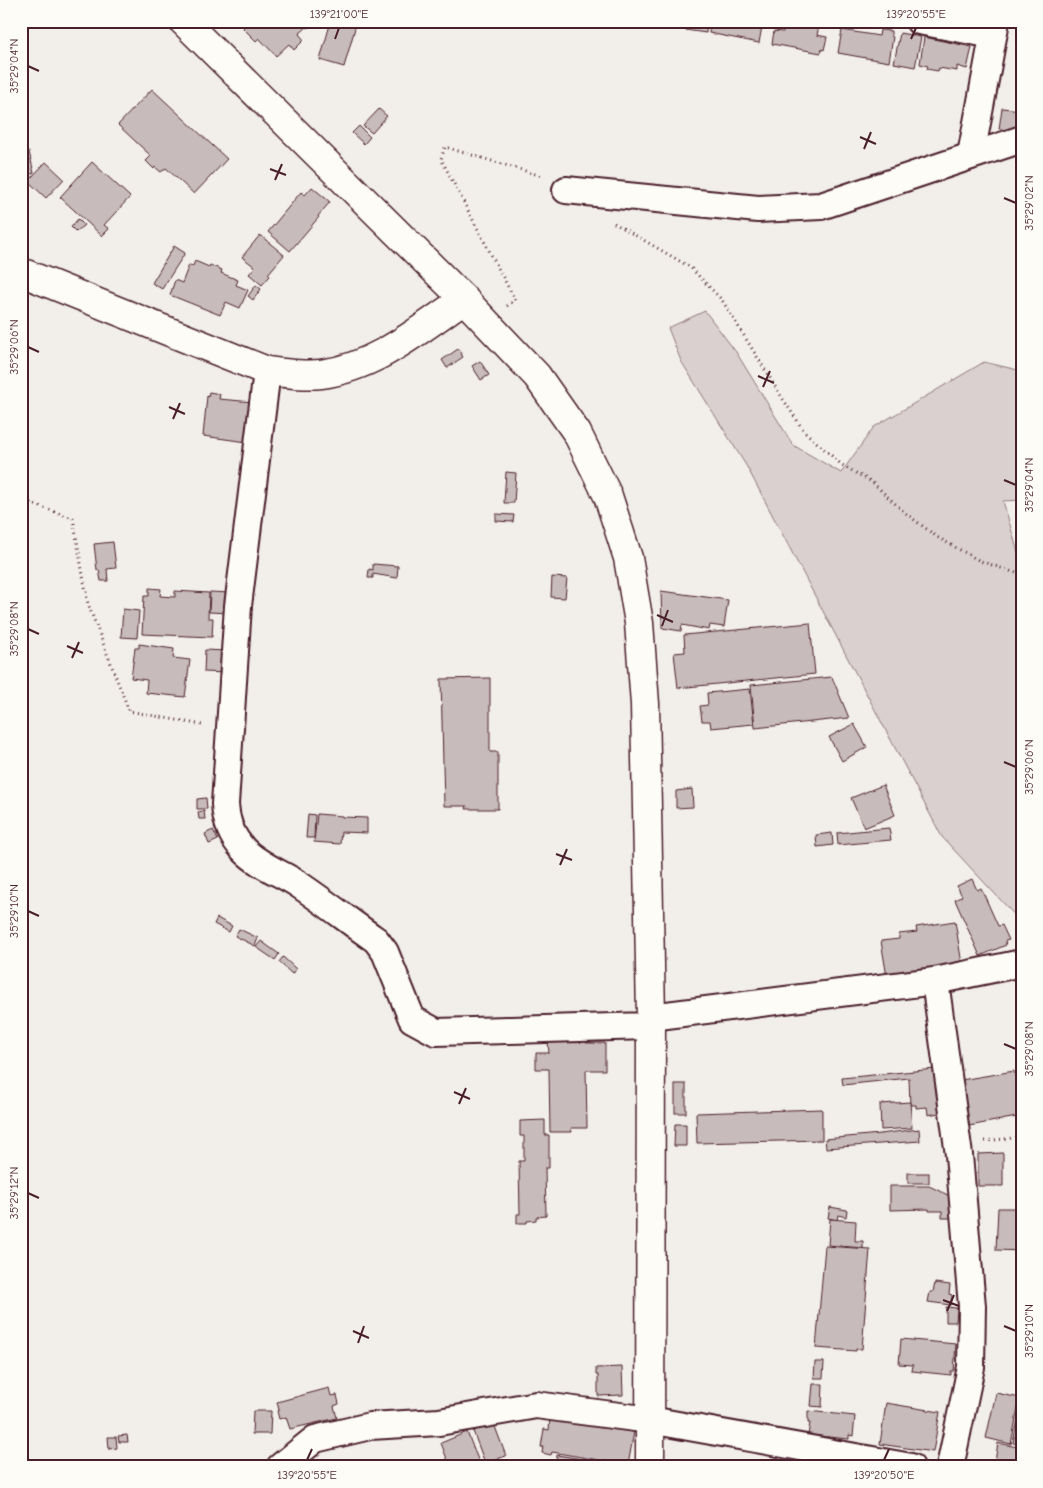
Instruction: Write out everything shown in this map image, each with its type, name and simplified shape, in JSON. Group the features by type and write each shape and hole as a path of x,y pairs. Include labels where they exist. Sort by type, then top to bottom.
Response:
{"street":[{"path":"183,21 464,299 537,376 577,434 608,496 628,558 639,623 645,704 651,1017 650,1467"},
{"path":"919,21 995,28 971,155"},
{"path":"556,184 758,209 822,206 1022,139"},
{"path":"21,272 267,371 297,374 320,374 364,363 393,348 464,299"},
{"path":"267,371 238,606 225,804 230,830 244,850 269,868 297,884 376,940 385,952 412,1019 436,1032 648,1026 651,1017"},
{"path":"651,1017 935,981 1022,963"},
{"path":"935,981 957,1144 972,1306 971,1367 950,1467"},
{"path":"280,1467 315,1438 370,1426 439,1422 536,1405 650,1420 910,1467"}],"path":[{"path":"515,300 441,159 445,147 556,184"},
{"path":"610,221 690,268 722,300 804,431 842,464 872,482 903,511 937,537 980,560 1022,575"},
{"path":"21,500 73,518 88,604 130,711 230,730"},
{"path":"957,1144 1022,1138"}],"shaded area":[{"path":"705,311 736,352 793,445 841,473 874,427 984,362 1022,371 1022,500 1003,501 1022,566 1022,923 942,837 747,467 681,361 668,328"}],"building":[{"path":"250,21 316,21 299,34 304,40 294,50 289,44 276,56 259,38 256,41 243,28"},
{"path":"331,21 357,21 344,67 320,60"},
{"path":"658,21 707,21 706,33 658,26"},
{"path":"711,21 763,21 759,43 709,33"},
{"path":"764,21 782,21 780,30 763,27"},
{"path":"785,21 820,21 817,35 827,37 824,50 822,49 821,53 772,44 774,31 783,32"},
{"path":"842,30 879,36 880,30 891,31 891,36 893,37 889,62 838,53"},
{"path":"900,33 921,37 915,67 894,63"},
{"path":"924,37 972,47 967,69 957,66 957,71 939,68 938,71 927,69 928,66 920,64"},
{"path":"1021,70 1022,107 1018,107 1021,96 1015,95"},
{"path":"152,89 227,159 194,194 166,168 161,172 155,167 154,169 146,161 151,156 118,125"},
{"path":"1002,108 1021,110 1019,131 999,129"},
{"path":"379,109 387,116 372,133 363,126"},
{"path":"359,126 370,137 364,144 352,133"},
{"path":"29,152 34,173 21,177 21,154"},
{"path":"46,162 64,179 46,198 28,181"},
{"path":"92,162 130,197 104,225 109,229 102,236 60,197"},
{"path":"312,187 330,202 290,251 268,232 301,192 305,195"},
{"path":"78,219 84,225 76,232 71,227"},
{"path":"260,235 284,255 268,274 270,276 262,285 249,274 255,267 242,257"},
{"path":"174,246 185,253 162,289 152,283"},
{"path":"195,261 222,270 221,273 238,280 236,285 248,290 240,308 226,302 220,315 170,295 175,280 182,283 189,265 193,266"},
{"path":"256,285 261,289 253,300 248,296"},
{"path":"458,349 463,357 447,368 442,360"},
{"path":"480,361 489,375 481,380 472,366"},
{"path":"209,392 220,394 219,399 253,402 247,442 203,436"},
{"path":"506,472 516,473 514,503 504,503"},
{"path":"496,514 514,515 513,522 496,521"},
{"path":"113,542 116,568 107,569 108,581 101,581 99,570 97,570 94,544"},
{"path":"373,564 398,566 397,578 373,574 373,578 368,578 369,569 373,570"},
{"path":"552,577 567,578 565,598 551,597"},
{"path":"149,588 161,589 160,596 175,597 175,591 209,593 208,618 213,618 212,637 142,634 144,596 149,596"},
{"path":"661,591 728,600 724,627 710,625 709,630 682,625 681,631 662,628"},
{"path":"210,592 231,593 229,613 209,612"},
{"path":"123,609 139,611 137,638 121,637"},
{"path":"810,623 815,674 678,688 674,653 685,652 684,635"},
{"path":"139,644 174,649 173,658 190,660 185,697 146,693 147,680 131,678 135,648 139,648"},
{"path":"205,650 226,651 225,673 204,672"},
{"path":"832,677 849,718 755,728 751,685"},
{"path":"490,678 490,752 498,752 498,809 466,809 467,806 444,806 441,679"},
{"path":"750,689 754,724 711,728 710,721 702,721 700,706 708,705 707,693"},
{"path":"854,724 867,747 842,761 829,737"},
{"path":"883,785 895,815 864,828 851,798"},
{"path":"692,789 693,807 676,808 676,791"},
{"path":"206,798 207,809 197,809 197,799"},
{"path":"204,811 205,819 199,819 198,812"},
{"path":"308,814 315,815 314,838 306,838"},
{"path":"317,814 367,818 367,833 341,832 340,844 314,842"},
{"path":"889,828 891,840 838,845 837,833"},
{"path":"213,830 218,840 209,844 205,834"},
{"path":"832,833 833,845 817,847 816,835"},
{"path":"972,879 977,890 981,888 998,926 1002,925 1009,940 1005,941 1006,945 980,956 955,900 962,896 957,886"},
{"path":"217,918 232,926 229,932 214,924"},
{"path":"955,921 962,964 887,977 881,941 899,939 899,934 917,932 916,927"},
{"path":"239,929 258,938 255,946 235,936"},
{"path":"261,941 279,954 275,960 256,947"},
{"path":"283,957 296,969 292,974 279,962"},
{"path":"548,1041 605,1043 605,1070 586,1070 587,1128 571,1128 572,1132 550,1132 549,1069 536,1069 536,1053 549,1053"},
{"path":"935,1069 939,1113 928,1115 927,1107 916,1108 916,1105 910,1105 909,1078 843,1085 842,1078"},
{"path":"1014,1071 1022,1116 969,1126 961,1080"},
{"path":"675,1084 686,1084 686,1113 675,1113"},
{"path":"910,1102 912,1128 881,1130 880,1104"},
{"path":"822,1109 822,1140 697,1143 696,1113"},
{"path":"545,1120 545,1135 549,1135 549,1168 545,1168 546,1216 536,1217 536,1220 527,1221 527,1223 517,1223 517,1214 520,1214 519,1161 524,1161 524,1136 520,1136 520,1121"},
{"path":"675,1124 686,1124 686,1146 674,1146"},
{"path":"919,1129 920,1141 826,1148 825,1139"},
{"path":"1003,1153 1003,1186 978,1186 978,1154"},
{"path":"908,1173 929,1173 929,1183 908,1183"},
{"path":"890,1186 929,1186 950,1196 951,1218 942,1218 942,1211 929,1211 929,1209 890,1210"},
{"path":"830,1207 847,1210 846,1217 838,1215 837,1220 828,1218"},
{"path":"998,1208 1022,1208 1022,1251 996,1250"},
{"path":"830,1219 856,1221 855,1241 863,1241 863,1248 828,1245"},
{"path":"825,1246 870,1249 862,1349 856,1349 856,1351 816,1348"},
{"path":"935,1283 950,1285 951,1305 928,1302 930,1292 933,1292"},
{"path":"946,1307 957,1308 956,1322 946,1322"},
{"path":"901,1339 956,1344 954,1371 951,1371 951,1375 912,1371 913,1365 899,1364"},
{"path":"815,1362 824,1362 823,1378 814,1378"},
{"path":"622,1367 623,1395 598,1396 596,1368"},
{"path":"813,1384 823,1384 822,1407 811,1406"},
{"path":"329,1388 331,1396 337,1395 339,1404 334,1406 337,1418 290,1429 286,1417 279,1419 277,1402"},
{"path":"996,1393 1020,1398 1011,1444 986,1438"},
{"path":"1022,1399 1022,1445 1013,1443"},
{"path":"886,1403 940,1412 933,1452 880,1444"},
{"path":"253,1411 271,1411 270,1434 252,1434"},
{"path":"808,1411 855,1416 853,1436 849,1435 849,1439 808,1435 810,1423 808,1423"},
{"path":"550,1418 634,1432 628,1465 552,1452 551,1455 542,1453 544,1429 549,1430"},
{"path":"494,1424 506,1456 485,1463 473,1431"},
{"path":"467,1432 481,1467 450,1467 441,1443"},
{"path":"127,1435 128,1442 119,1442 118,1436"},
{"path":"108,1437 116,1437 117,1448 109,1449"},
{"path":"998,1443 1022,1448 1022,1467 994,1467"},
{"path":"557,1455 588,1460 587,1467 556,1467"},
{"path":"591,1461 615,1465 615,1467 589,1467"},
{"path":"390,1462 390,1466 403,1465 403,1467 363,1466"}]}
